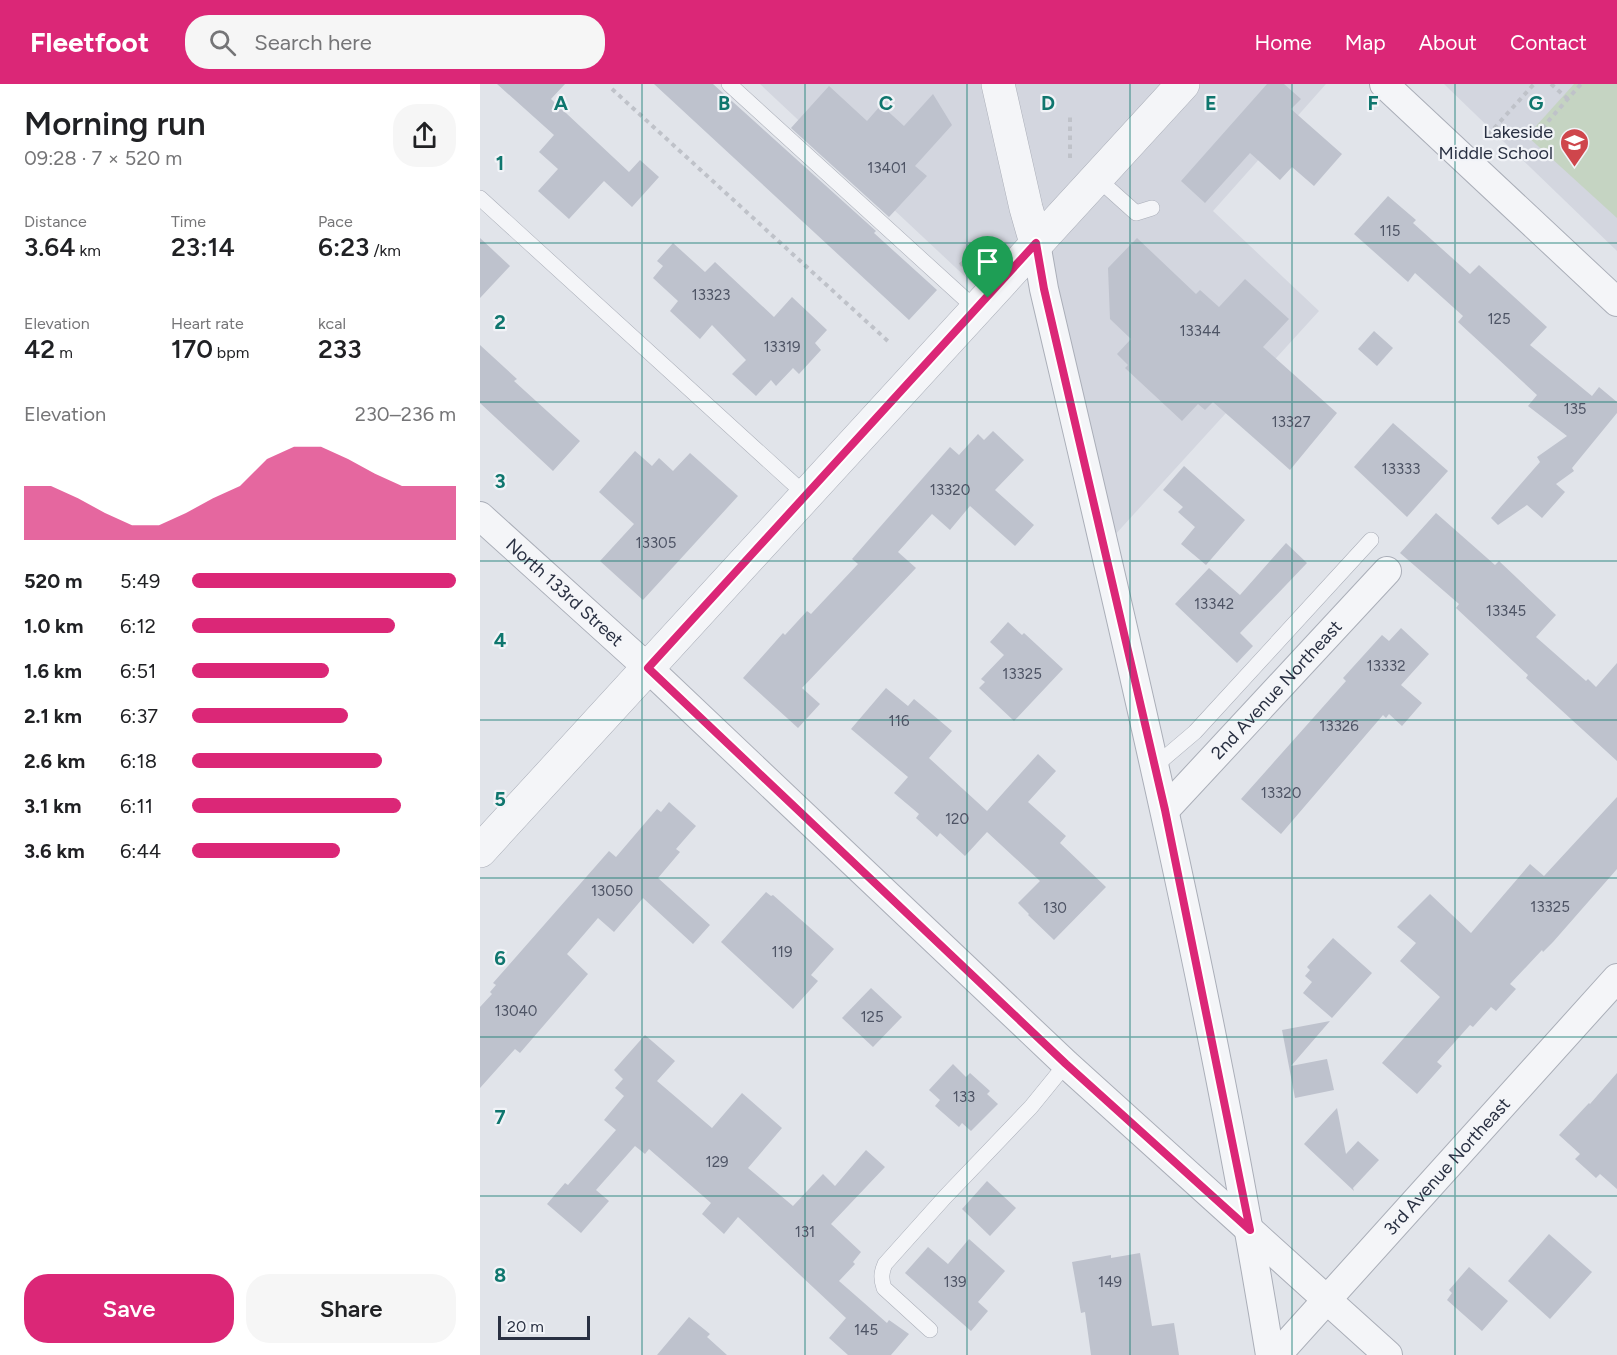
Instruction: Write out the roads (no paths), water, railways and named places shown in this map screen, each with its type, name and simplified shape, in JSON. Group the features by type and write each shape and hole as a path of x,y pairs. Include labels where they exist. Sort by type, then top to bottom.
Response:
{"street":[{"path":"998,84 1165,810 1250,1230 1270,1355"},
{"path":"480,851 1183,84"},
{"path":"1384,84 1617,302"},
{"name":"North 133rd Street","path":"480,516 648,668 1066,1064 1388,1355"},
{"name":"2nd Avenue Northeast","path":"1165,810 1387,571"},
{"name":"3rd Avenue Northeast","path":"1277,1355 1617,978"}],"lane":[{"path":"729,84 977,310"},
{"path":"1097,178 1136,213 1152,208"},
{"path":"480,198 807,496"},
{"path":"1155,766 1195,732 1371,540"},
{"path":"930,1330 884,1288 881,1280 885,1264 1031,1107 1066,1064"}],"place":[{"name":"Lakeside Middle School","path":"1574,168"}]}
